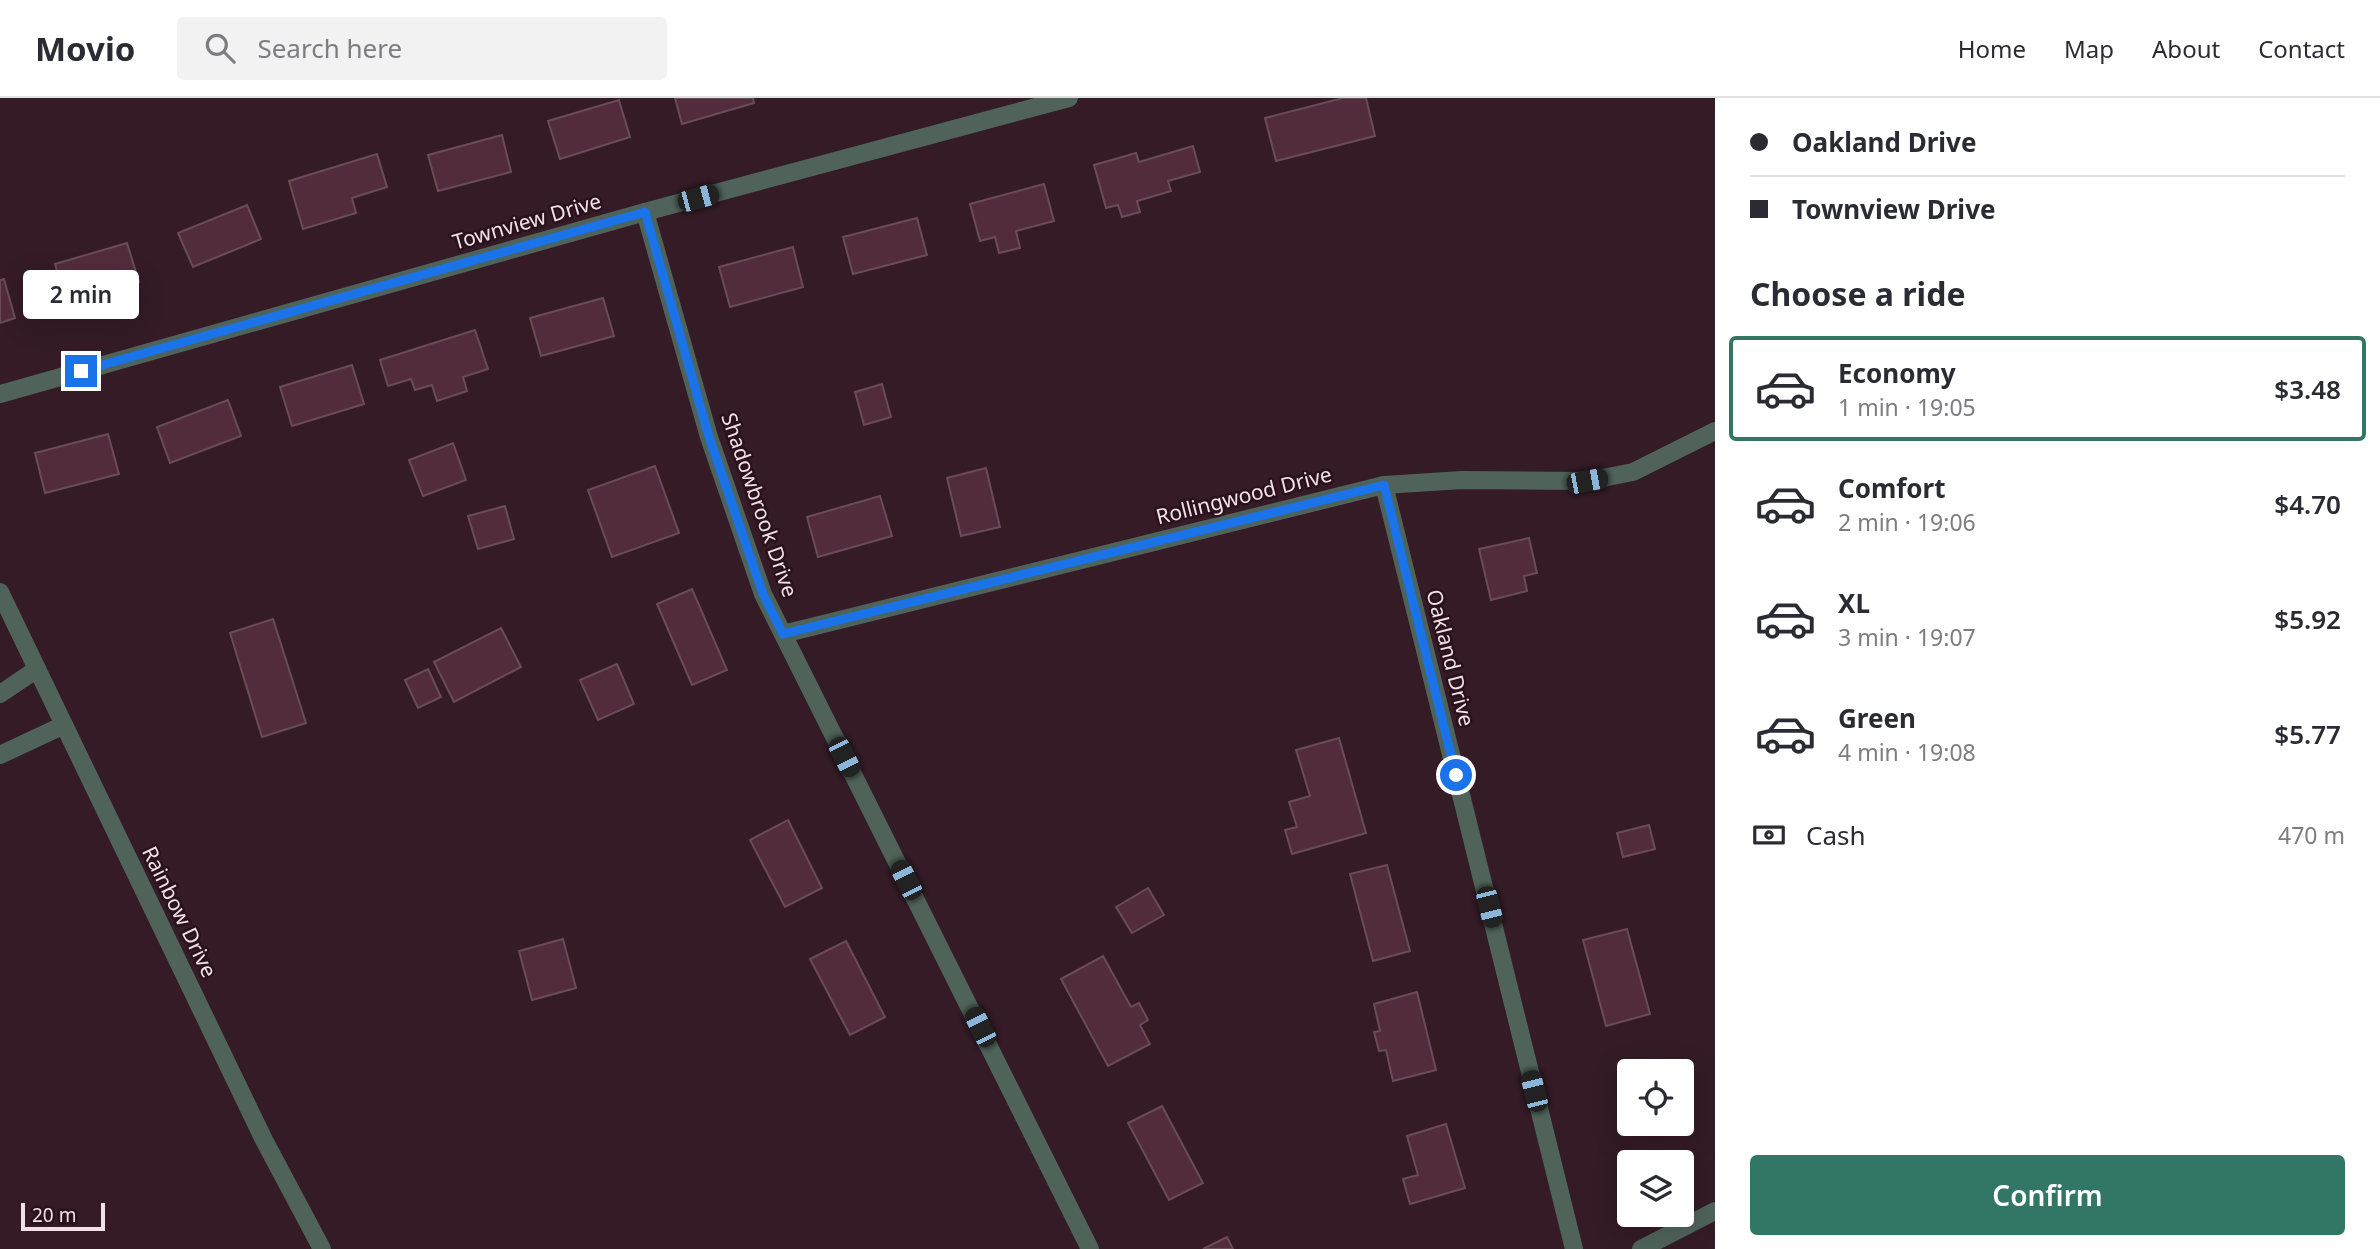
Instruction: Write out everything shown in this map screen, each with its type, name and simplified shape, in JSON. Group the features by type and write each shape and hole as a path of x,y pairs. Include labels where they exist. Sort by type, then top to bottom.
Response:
{"street":[{"name":"Townview Drive","path":"0,394 645,212 1069,98"},
{"name":"Shadowbrook Drive","path":"645,212 709,437 763,594 1090,1249"},
{"name":"Rollingwood Drive","path":"783,634 1384,485 1462,480 1587,481 1633,472 1715,431"},
{"name":"Oakland Drive","path":"1384,485 1573,1249"},
{"name":"Rainbow Drive","path":"0,592 264,1140 322,1249"},
{"path":"0,694 37,669"},
{"path":"0,755 64,725"},
{"path":"1641,1249 1715,1211"}],"building":[{"path":"675,98 753,98 754,103 682,124"},
{"path":"1343,98 1366,98 1375,136 1276,161 1265,118"},
{"path":"619,100 630,137 560,159 548,121"},
{"path":"502,135 511,172 438,191 428,155"},
{"path":"1193,146 1200,172 1168,181 1171,191 1137,201 1140,212 1122,217 1118,205 1106,208 1094,165 1136,153 1139,162"},
{"path":"377,154 387,187 352,198 356,213 303,229 289,181"},
{"path":"1044,184 1054,221 1016,231 1020,248 999,253 995,237 980,241 970,204"},
{"path":"247,205 261,239 193,267 178,233"},
{"path":"917,218 927,255 853,274 843,237"},
{"path":"127,243 139,282 67,304 55,264"},
{"path":"793,247 803,287 730,307 719,267"},
{"path":"4,279 15,318 0,323 0,280"},
{"path":"603,298 614,336 541,356 530,318"},
{"path":"475,330 488,369 463,377 467,391 437,401 432,385 415,390 411,379 388,386 380,360"},
{"path":"352,365 364,404 292,426 280,387"},
{"path":"882,384 891,417 864,425 855,392"},
{"path":"228,400 241,436 170,463 157,427"},
{"path":"108,434 119,474 45,493 35,453"},
{"path":"453,443 466,480 423,496 409,460"},
{"path":"655,466 679,533 612,557 588,490"},
{"path":"986,468 1000,527 961,536 947,478"},
{"path":"880,496 892,536 818,557 807,517"},
{"path":"505,506 514,539 478,549 468,516"},
{"path":"1529,538 1537,573 1524,576 1527,591 1491,600 1479,549"},
{"path":"692,589 727,670 692,685 657,604"},
{"path":"273,619 306,723 262,737 230,633"},
{"path":"501,628 521,667 454,702 434,662"},
{"path":"617,664 634,704 598,720 580,680"},
{"path":"428,669 441,697 418,708 405,680"},
{"path":"1339,738 1366,833 1292,854 1285,830 1297,827 1289,802 1310,796 1296,750"},
{"path":"788,820 822,888 785,907 750,840"},
{"path":"1649,825 1655,849 1623,857 1617,833"},
{"path":"1387,865 1410,951 1373,961 1350,874"},
{"path":"1148,888 1164,915 1132,933 1116,907"},
{"path":"1627,929 1650,1014 1606,1026 1583,940"},
{"path":"563,939 576,988 532,1000 519,951"},
{"path":"846,941 885,1017 850,1035 810,959"},
{"path":"1103,956 1131,1007 1139,1003 1148,1020 1140,1025 1150,1044 1108,1066 1061,979"},
{"path":"1417,992 1436,1070 1393,1081 1386,1050 1379,1051 1374,1032 1380,1031 1374,1004"},
{"path":"1162,1106 1203,1183 1169,1200 1128,1123"},
{"path":"1446,1124 1465,1188 1410,1204 1403,1179 1418,1175 1407,1136"},
{"path":"1227,1237 1233,1249 1203,1249"}],"route":[{"path":"81,371 645,212 709,437 763,594 783,634 1384,485 1456,775"}]}
